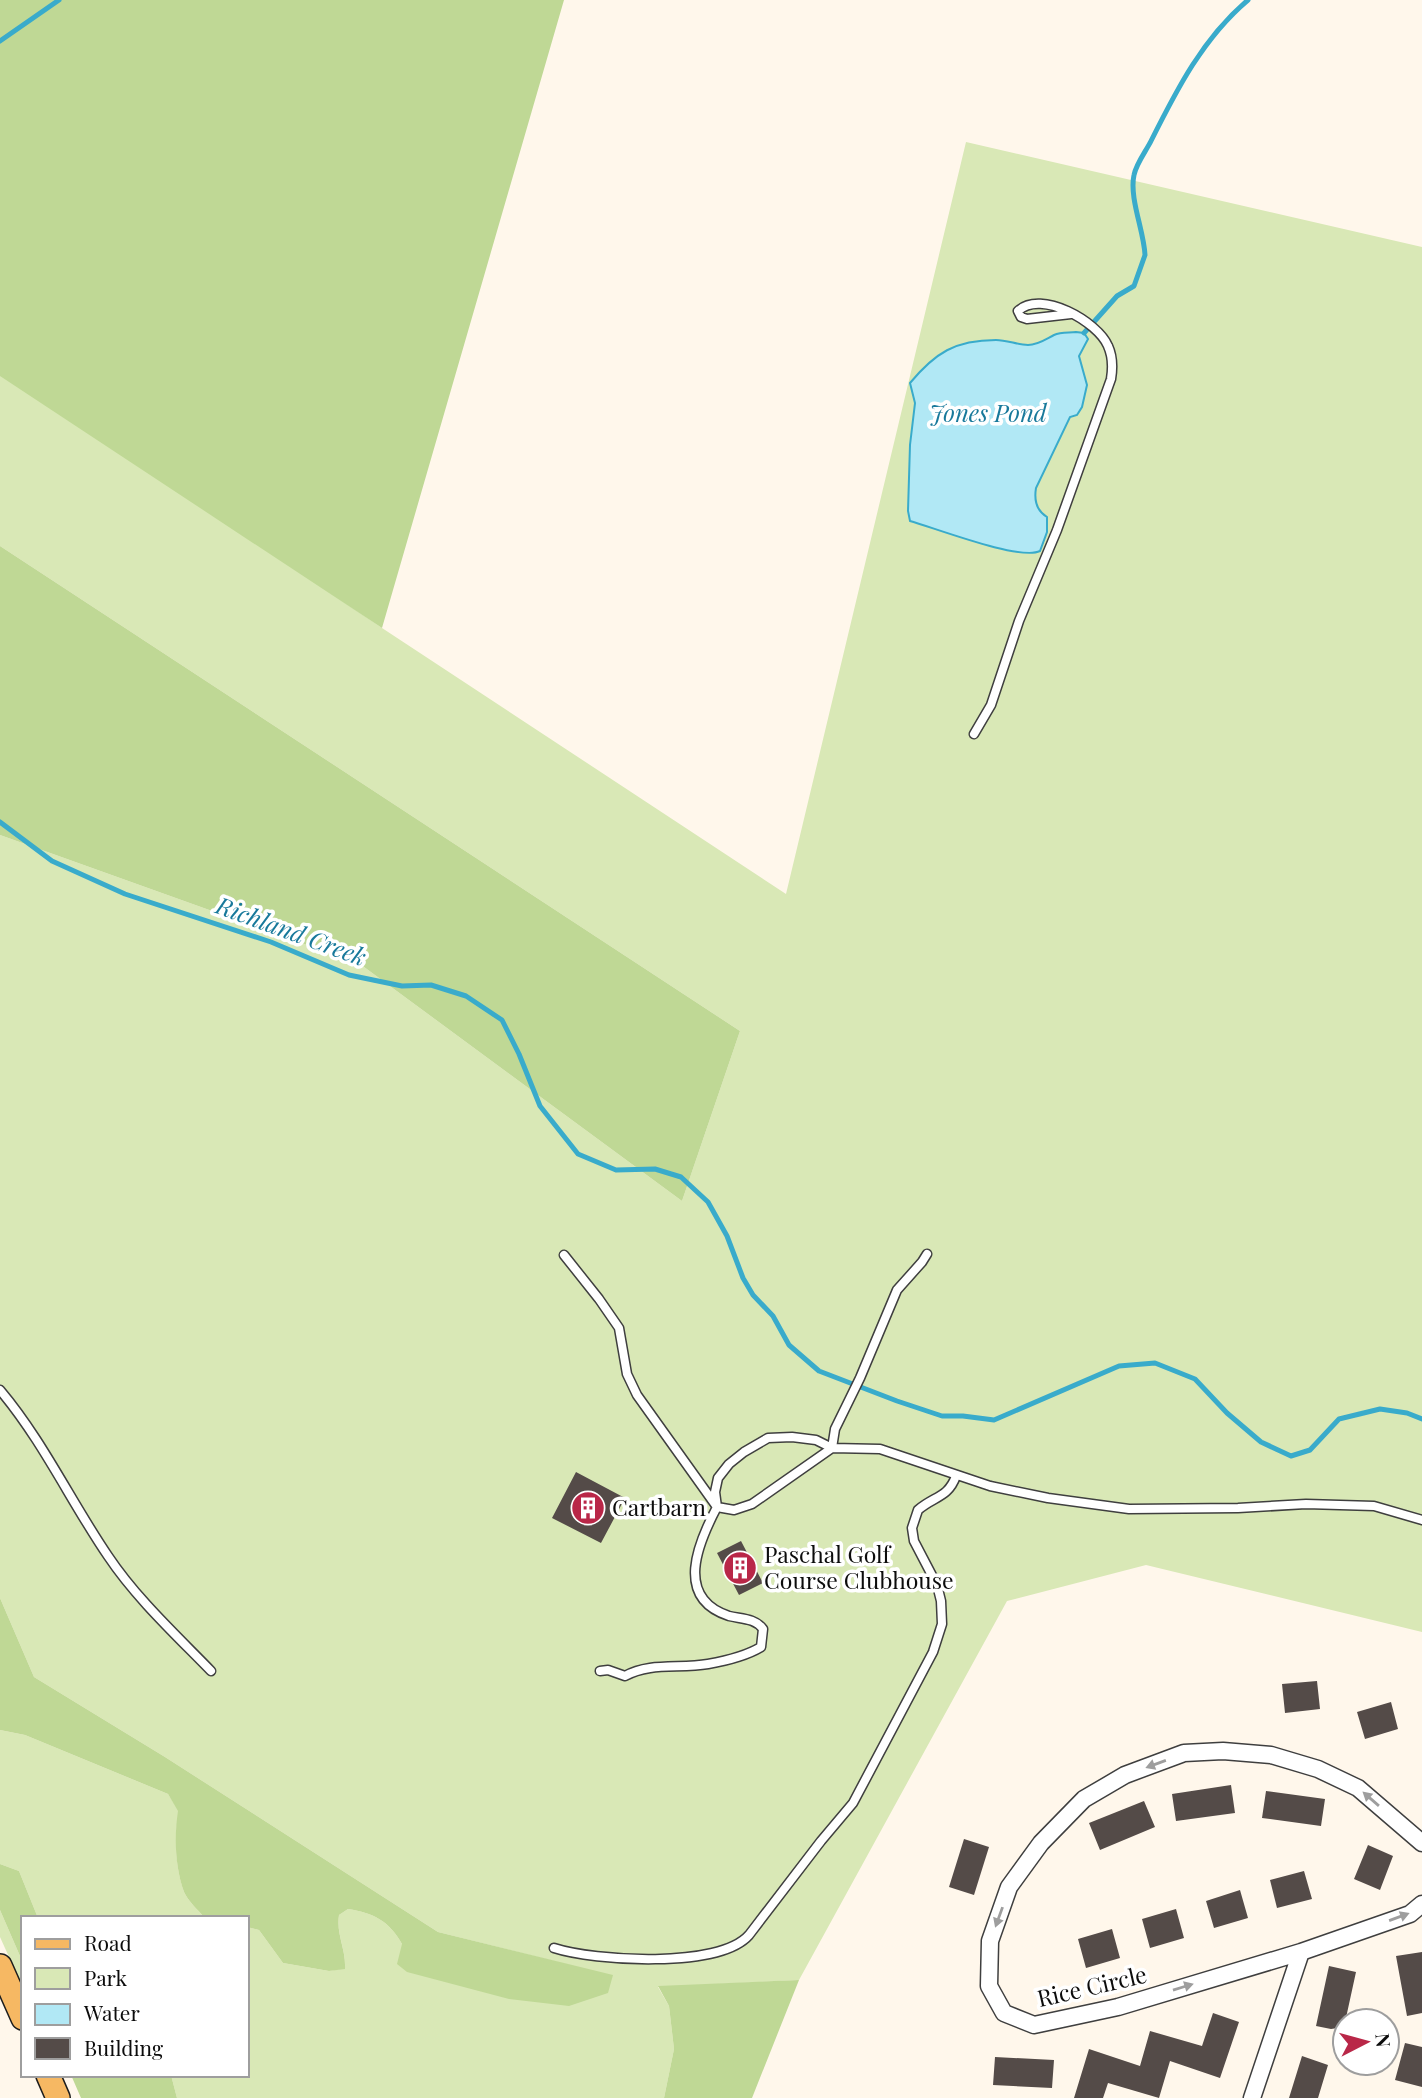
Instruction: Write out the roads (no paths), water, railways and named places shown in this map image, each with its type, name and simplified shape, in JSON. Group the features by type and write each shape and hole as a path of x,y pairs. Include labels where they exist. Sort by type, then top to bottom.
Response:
{"main road":[{"path":"0,1966 21,2013"},
{"path":"49,2077 58,2098"}],"street":[{"name":"Rice Circle","path":"1422,1843 1359,1788 1318,1769 1271,1755 1223,1751 1184,1753 1125,1775 1084,1799 1041,1843 1009,1887 990,1941 989,1986 1004,2013 1034,2025 1118,2007 1301,1952 1410,1914 1422,1904"},
{"path":"1252,2098 1301,1952"}],"lane":[{"path":"974,734 991,705 1019,621 1057,530 1111,379 1112,356 1103,337 1095,328 1071,314 1044,303 1028,305 1018,312 1021,317 1027,319 1071,314"},
{"path":"564,1255 619,1328 627,1374 637,1395 717,1507 734,1510 752,1504 832,1448 835,1429 897,1290 927,1254"},
{"path":"0,1390 51,1463 109,1558 148,1605 211,1671"},
{"path":"600,1671 608,1670 625,1676 639,1668 708,1664 753,1652 761,1647 763,1629 759,1623 728,1615 708,1606 696,1590 695,1568 701,1537 717,1507 715,1492 718,1478 729,1464 768,1438 816,1440 832,1448 880,1449 990,1486 1048,1498 1129,1508 1238,1508 1306,1504 1374,1506 1422,1520"},
{"path":"554,1948 602,1958 673,1958 702,1955 735,1947 748,1936 853,1803 933,1652 942,1623 941,1601 937,1585 918,1552 912,1528 918,1510 942,1496 952,1487 956,1476"}],"water":[{"name":"Jones Pond","path":"1084,333 1088,339 1079,356 1087,385 1082,407 1077,415 1070,417 1036,488 1037,505 1047,517 1047,532 1040,551 1015,552 997,548 910,521 910,445 915,403 910,383 937,356 969,342 996,340 1032,345 1057,334"}],"waterway":[{"path":"0,41 59,0"},
{"path":"1084,333 1117,296 1134,286 1145,255 1133,194 1134,175 1139,162 1192,65 1218,31 1248,0"},
{"name":"Richland Creek","path":"0,822 52,861 125,894 271,942 349,975 402,986 431,985 466,996 502,1020 540,1106 578,1154 616,1170 655,1169 681,1177 708,1202 727,1236 743,1278 753,1295 773,1316 789,1345 819,1371 942,1416 994,1420 1119,1366 1155,1363 1195,1379 1227,1413 1261,1442 1291,1456 1310,1450 1339,1419 1380,1409 1407,1413 1422,1419"}],"place":[{"name":"Cartbarn","path":"588,1508"},
{"name":"Paschal Golf Course Clubhouse","path":"740,1568"}]}
